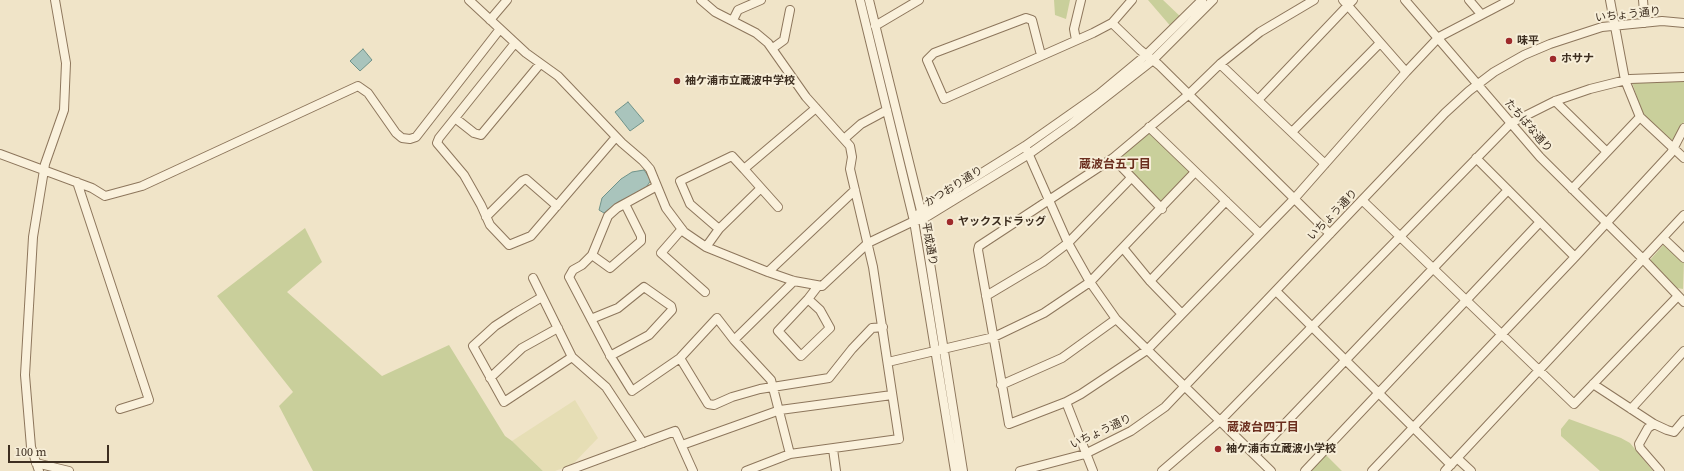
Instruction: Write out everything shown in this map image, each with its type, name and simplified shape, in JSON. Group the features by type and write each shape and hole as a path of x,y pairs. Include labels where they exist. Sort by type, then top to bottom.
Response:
{"street":[{"path":"55,0 66,63 66,87 64,110 44,169 33,237 25,375 31,447 37,467 68,471"},
{"path":"469,0 515,43 540,64 558,76 616,137 643,161 650,169 666,208 682,229 706,247 794,282 822,286 868,243 914,221"},
{"path":"490,20 507,0"},
{"path":"701,0 715,12 756,33 773,48 806,97 850,146 852,157 850,169 868,243 883,327 899,439 790,454 746,471"},
{"path":"733,20 738,10 761,0"},
{"name":"平成通り","path":"860,0 914,221 963,471"},
{"name":"平成通り","path":"869,0 923,219 955,471"},
{"path":"875,26 919,0"},
{"path":"1076,40 1074,29 1081,0"},
{"path":"1041,55 1032,20 1026,18 934,53 927,60 944,99 1112,23 1132,0"},
{"name":"かつおり通り","path":"914,221 921,211 1025,146 1150,57 1202,0"},
{"name":"かつおり通り","path":"914,221 923,219 1029,154 1108,97 1213,0"},
{"path":"1314,0 1260,32 1220,64 1188,95 1113,158 1048,199 979,246 978,250 1009,424 1066,402 1081,394 1147,350 1294,199 1406,72 1439,37 1510,0"},
{"name":"たちばな通り","path":"1405,0 1439,37 1540,157 1682,298"},
{"path":"1469,0 1482,14"},
{"path":"1610,0 1625,80 1640,117 1684,158"},
{"path":"1643,0 1645,23"},
{"path":"1258,100 1348,2 1379,44 1406,72"},
{"path":"773,48 784,40 790,10"},
{"name":"いちょう通り","path":"1020,471 1086,454 1145,423 1165,407 1445,113 1477,84 1524,55 1578,34 1614,26 1662,21 1684,23"},
{"path":"1112,23 1150,57 1330,234"},
{"path":"0,154 77,182 92,188 105,196 142,186 358,86 368,93 396,133 402,138 410,139 416,137 500,29"},
{"path":"515,43 439,138 437,144 464,175 490,225 509,245 531,236 616,137"},
{"path":"1292,132 1379,44"},
{"path":"455,118 474,133 481,135 540,64"},
{"path":"1220,64 1325,164"},
{"path":"1162,471 1220,421 1511,123 1555,101 1590,89 1625,80 1684,77"},
{"path":"1555,101 1608,152"},
{"path":"744,169 816,108"},
{"path":"844,138 861,124 887,110"},
{"path":"1572,189 1640,117"},
{"path":"1149,127 1260,234"},
{"path":"1372,471 1607,223 1674,148 1684,128"},
{"path":"1025,146 1068,243 1090,282 1116,320 1271,471"},
{"path":"719,229 690,204 680,181 732,156 778,207"},
{"path":"1113,158 1162,209"},
{"path":"1476,158 1575,257"},
{"path":"888,362 994,337 1044,313 1090,282 1162,209 1195,172"},
{"path":"986,296 1043,262 1068,243 1131,178"},
{"path":"486,216 522,181 526,179 557,206"},
{"path":"77,182 149,400 120,408"},
{"path":"657,186 625,204 608,216 592,255 582,265 573,270 569,277 610,356 632,391 680,358 717,318 734,340 768,376 773,386 780,410 790,454"},
{"path":"706,247 719,229 761,188"},
{"path":"768,272 856,190"},
{"path":"1255,455 1508,190"},
{"path":"1362,200 1467,299 1574,404 1682,298"},
{"path":"1150,281 1226,202"},
{"path":"592,255 610,268 641,241 641,236 625,204"},
{"path":"1276,291 1379,392 1448,468 1684,215"},
{"path":"1305,471 1540,222"},
{"path":"682,229 660,253 705,292"},
{"path":"1663,238 1684,258"},
{"path":"1123,248 1150,281 1182,314"},
{"path":"533,278 572,357 606,387 643,443"},
{"path":"734,340 794,282"},
{"path":"808,299 820,310 830,328 801,356 778,331 818,286"},
{"path":"591,319 618,308 644,287 671,306 672,310 649,335 610,356"},
{"path":"542,297 502,322 473,346 504,402 572,357"},
{"path":"1001,385 1062,358 1116,320"},
{"path":"680,358 708,404 714,405 732,397 773,386 829,378 852,349 872,328 883,327"},
{"path":"490,378 522,348 558,328"},
{"path":"1631,409 1684,351"},
{"path":"1593,384 1654,424 1674,432 1684,420"},
{"path":"682,445 780,410 892,395"},
{"path":"1066,402 1093,471"},
{"path":"1654,424 1648,428 1639,444 1640,448 1660,471"},
{"path":"567,471 675,431 693,471"},
{"path":"832,449 836,471"},
{"path":"1457,458 1471,471"}],"shaded area":[{"path":"575,400 598,438 572,465 555,471 543,471 512,441"}],"green space":[{"path":"1054,0 1070,0 1066,19 1055,15"},
{"path":"1148,0 1163,0 1183,19 1173,29"},
{"path":"1684,80 1684,122 1676,138 1669,141 1643,116 1632,82"},
{"path":"1149,127 1195,172 1162,209 1113,158"},
{"path":"305,228 322,262 287,292 382,376 449,345 505,436 543,471 313,471 279,406 293,392 217,296"},
{"path":"1665,243 1684,260 1683,289 1677,288 1650,260"},
{"path":"1569,419 1621,438 1630,443 1653,471 1600,471 1561,436 1561,429"},
{"path":"1322,456 1327,456 1342,471 1308,471"}],"water":[{"path":"363,49 372,60 360,71 350,61"},
{"path":"628,102 644,121 630,131 615,112"},
{"path":"644,170 651,180 645,189 618,202 604,213 599,210 602,198 621,179 632,172"}],"place":[{"name":"味平","path":"1509,41"},
{"name":"ホサナ","path":"1553,59"},
{"name":"袖ケ浦市立蔵波中学校","path":"677,81"},
{"name":"ヤックスドラッグ","path":"950,222"},
{"name":"袖ケ浦市立蔵波小学校","path":"1218,449"}],"district":[{"name":"蔵波台五丁目","path":"1115,165"},
{"name":"蔵波台四丁目","path":"1263,428"}]}
